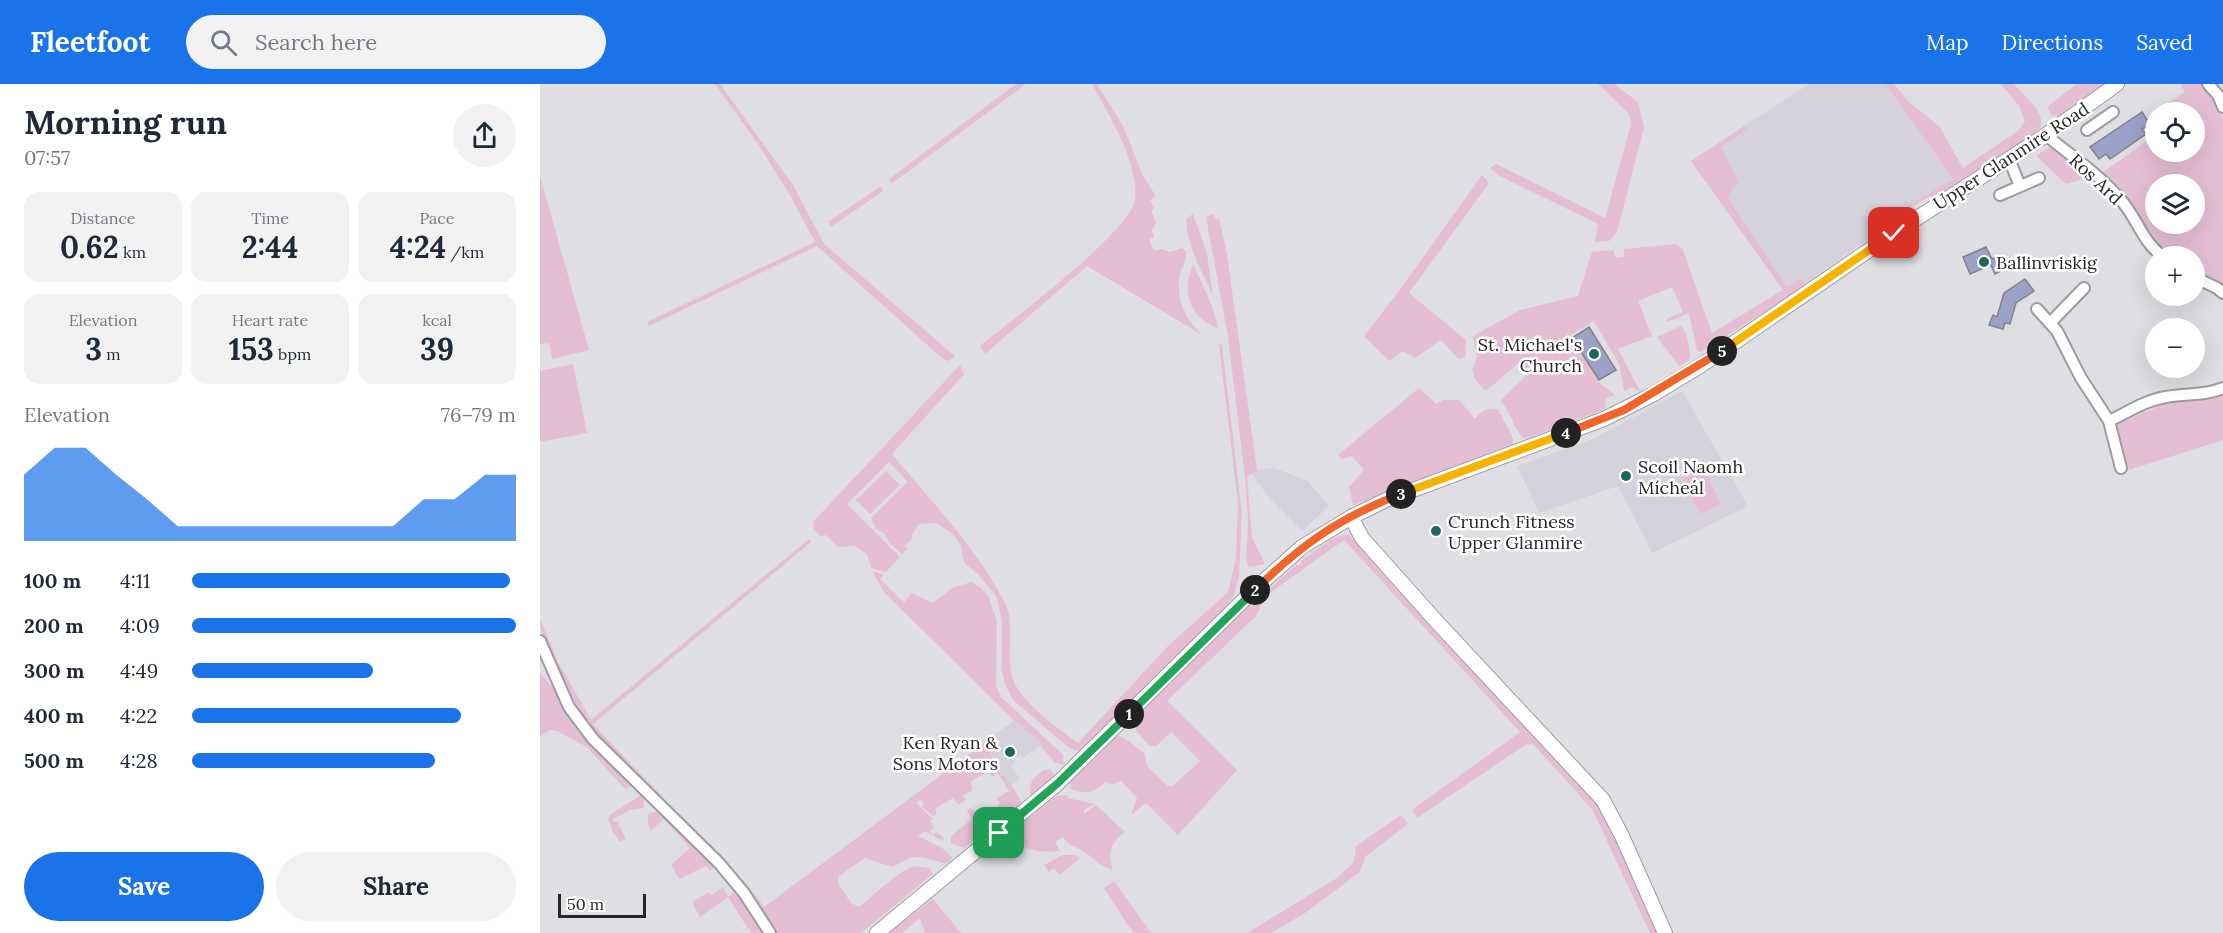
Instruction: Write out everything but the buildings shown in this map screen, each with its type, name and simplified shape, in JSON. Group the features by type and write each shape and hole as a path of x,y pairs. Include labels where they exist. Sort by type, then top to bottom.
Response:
{"main road":[{"name":"Upper Glanmire Road","path":"877,933 1058,783 1289,557 1316,536 1395,497 1604,419 1654,394 1700,366 1894,233 2046,135 2117,84"},
{"path":"1351,517 1362,537 1437,622 1603,800 1622,836 1665,933"}],"street":[{"path":"2208,84 2220,94 2223,107"},
{"path":"2091,104 2101,120"},
{"path":"2087,130 2113,111"},
{"name":"Ros Ard","path":"2046,135 2104,182 2122,201 2144,238 2152,246"},
{"path":"2009,159 2020,186"},
{"path":"2000,195 2039,178"},
{"path":"2205,282 2223,293"},
{"path":"2051,322 2084,288"},
{"path":"2037,309 2051,322 2081,378 2109,421 2121,468"},
{"path":"2109,421 2151,401 2213,392 2223,388"},
{"path":"540,641 569,707 593,739 719,863 744,893 771,933"}],"shaded area":[{"path":"715,84 720,84 793,185 824,244 955,356 949,361 943,359 817,246 649,326 647,322 815,242 790,195 760,147"},
{"path":"1016,84 1026,84 891,184 889,179"},
{"path":"1092,84 1097,84 1123,126 1143,176 1156,196 1150,200 1154,208 1151,210 1156,223 1152,231 1154,237 1149,239 1154,251 1162,249 1170,252 1182,248 1186,251 1186,260 1180,274 1180,296 1188,317 1202,335 1087,266 985,354 980,346 1067,276 1114,232 1129,214 1135,199 1135,185 1128,155"},
{"path":"1598,84 1614,84 1638,102 1644,127 1617,232 1609,241 1595,242 1598,224 1498,175 1490,168 1496,164 1605,218 1631,124 1629,114"},
{"path":"1809,84 1885,84 1953,179 1893,215 1881,219 1879,232 1805,283 1802,278 1783,289 1691,161"},
{"path":"1885,84 1894,84 1908,101 1940,127 1963,168 2018,131 2025,121 2019,106 2001,84 2014,84 2036,109 2041,125 2026,139 1993,161 1937,196 1928,197 1894,218 1893,215 1953,179"},
{"path":"2077,84 2105,84 2059,117 2051,115 2047,107"},
{"path":"2183,84 2203,84 2215,101 2223,119 2223,288 2205,278 2205,246 2157,246 2148,234 2205,234 2205,174 2145,174 2145,231 2101,174 2145,142 2145,162 2205,162 2205,102 2170,102 2185,92 2181,86"},
{"path":"1746,125 1747,129 1721,147 1739,182 1731,190 1728,199 1787,287 1801,278 1805,283 1799,290 1701,352 1697,351 1689,313 1667,322 1666,319 1683,312 1672,287 1638,301 1652,336 1618,349 1641,393 1633,387 1624,391 1620,366 1594,321 1571,335 1599,380 1597,381 1615,395 1606,398 1605,409 1525,439 1500,401 1529,373 1519,363 1486,391 1476,381 1472,370 1477,357 1473,336 1520,310 1578,296 1592,252 1613,250 1616,258 1624,257 1624,249 1677,244 1683,250 1712,333 1783,290 1691,161"},
{"path":"2053,145 2093,176 2066,184 2036,156"},
{"path":"1482,175 1489,183 1409,293 1466,340 1465,357 1459,359 1441,340 1415,358 1402,351 1389,361 1364,336"},
{"path":"540,176 589,350 552,359 549,343 540,344"},
{"path":"881,186 883,191 831,227 828,222"},
{"path":"1193,214 1207,254 1213,295 1188,236 1187,218"},
{"path":"1213,214 1216,220 1219,218 1227,255 1257,470 1247,477 1252,537 1265,564 1249,567 1246,560 1248,522 1245,477 1228,337 1206,217"},
{"path":"1193,264 1211,304 1218,328 1200,317 1190,302 1188,284"},
{"path":"1681,326 1688,342 1690,360 1679,366 1657,337"},
{"path":"1213,341 1222,345 1242,514 1239,576 1233,597 1221,612 1081,752 1069,748 1013,700 1005,684 1002,671 1002,620 996,596 978,574 964,563 961,546 955,536 937,523 919,524 911,536 913,538 905,546 908,549 902,554 890,544 884,533 876,529 871,518 908,482 889,462 847,504 900,557 886,572 871,568 867,554 855,546 838,547 826,535 820,536 814,530 813,522 960,365 964,374 892,454 967,544 1005,603 1010,619 1010,668 1017,688 1032,706 1078,743 1169,645 1228,592 1236,558 1238,503 1219,345"},
{"path":"573,364 587,433 540,442 540,371"},
{"path":"1419,388 1436,404 1443,400 1459,400 1475,419 1485,410 1498,409 1513,438 1513,444 1353,505 1349,487 1364,470 1352,456 1342,459 1338,455"},
{"name":"Scoil Naomh Mícheál","path":"1682,391 1748,506 1652,553 1618,486 1539,513 1517,466 1593,439"},
{"path":"2223,393 2223,440 2129,470 2116,424 2170,402"},
{"path":"1274,468 1308,481 1329,506 1302,531 1270,499 1252,474 1257,470"},
{"path":"1703,468 1721,504 1700,514 1682,478"},
{"path":"886,471 900,485 870,514 856,500"},
{"path":"1348,534 1598,804 1609,821 1660,933 1650,933 1592,809 1533,744 1525,745 1417,818 1412,810 1520,732 1344,540 1260,600 1262,604 1256,616 1167,701 1237,770 1178,835 1146,803 1131,815 1137,798 1121,781 1112,785 1105,782 1090,792 1071,789 1070,779 1116,735 1144,753 1147,766 1168,786 1173,786 1200,761 1171,732 1156,746 1150,746 1136,731 1135,721 1132,718 1247,605 1249,607 1297,564 1298,566 1302,563 1301,561 1331,539"},
{"path":"809,539 811,542 593,724 662,797 660,800 614,753 588,722 566,687 547,648 540,618 557,660 591,720"},
{"path":"872,571 884,575 880,579 904,603 911,593 933,603 952,588 971,582 980,587 988,596 997,621 996,686 1001,697 1063,755 1062,760 1065,765 1054,762 1041,746 1043,744 1014,720 884,592"},
{"path":"540,673 555,690 591,743 631,786 626,790 587,747 557,731 550,730 540,736"},
{"name":"Ken Ryan & Sons Motors","path":"1014,720 1043,744 1023,758 1021,755 1013,759 1016,763 1011,766 1020,779 1011,785 1005,775 1003,776 984,743"},
{"path":"984,743 1002,776 1005,775 1023,804 995,823 991,819 991,811 1000,804 997,798 1009,791 998,773 992,777 989,771 971,781 972,790 963,796 966,800 958,805 953,798 936,808 936,815 933,816 921,806 924,804 921,799 916,803 933,819 930,820 934,828 930,830 932,835 925,831 918,836 942,848 953,858 945,864 915,857 892,867 865,858 839,876 838,883 851,903 859,907 891,880 913,866 929,868 933,874 861,933 776,933 753,898 667,806 669,805 719,853 764,907"},
{"path":"1044,770 1051,770 1055,777 1031,797 1032,781"},
{"path":"641,795 644,799 643,808 630,810 613,819 617,821 626,839 620,842 608,819 611,814"},
{"path":"1067,795 1068,798 1094,804 1084,810 1085,813 1096,805 1125,832 1113,844 1110,853 1113,870 1099,864 1063,837 1055,842 1060,851 1053,852 1030,849 1013,841 1016,829 1056,796"},
{"path":"971,808 988,829 964,848 951,843 951,836 972,819 967,810"},
{"path":"658,811 716,866 710,871 706,866 679,879 671,865 690,848 664,819 651,830 648,824 648,814"},
{"path":"1401,815 1408,824 1366,856 1360,872 1305,913 1271,933 1247,933 1337,878 1354,862 1356,846"},
{"path":"937,832 944,838 943,841 932,835"},
{"path":"1062,855 1075,855 1080,858 1060,875 1054,868 1049,872 1044,865"},
{"path":"1114,881 1151,933 1133,933 1104,888"},
{"path":"723,887 728,897 700,917 692,902 709,892 712,895"},
{"path":"733,893 741,896 765,933 751,933 728,897"},
{"path":"933,899 961,933 925,933 920,918 902,933 889,933"}],"place":[{"name":"Ballinvriskig","path":"1984,262"},
{"name":"St. Michael's Church","path":"1594,354"},
{"name":"Scoil Naomh Mícheál","path":"1626,476"},
{"name":"Crunch Fitness Upper Glanmire","path":"1436,531"},
{"name":"Ken Ryan & Sons Motors","path":"1010,752"}],"route":[{"path":"999,833 1078,764 1256,588 1289,557 1316,536 1386,500 1624,410 1700,366 1894,233"}]}
